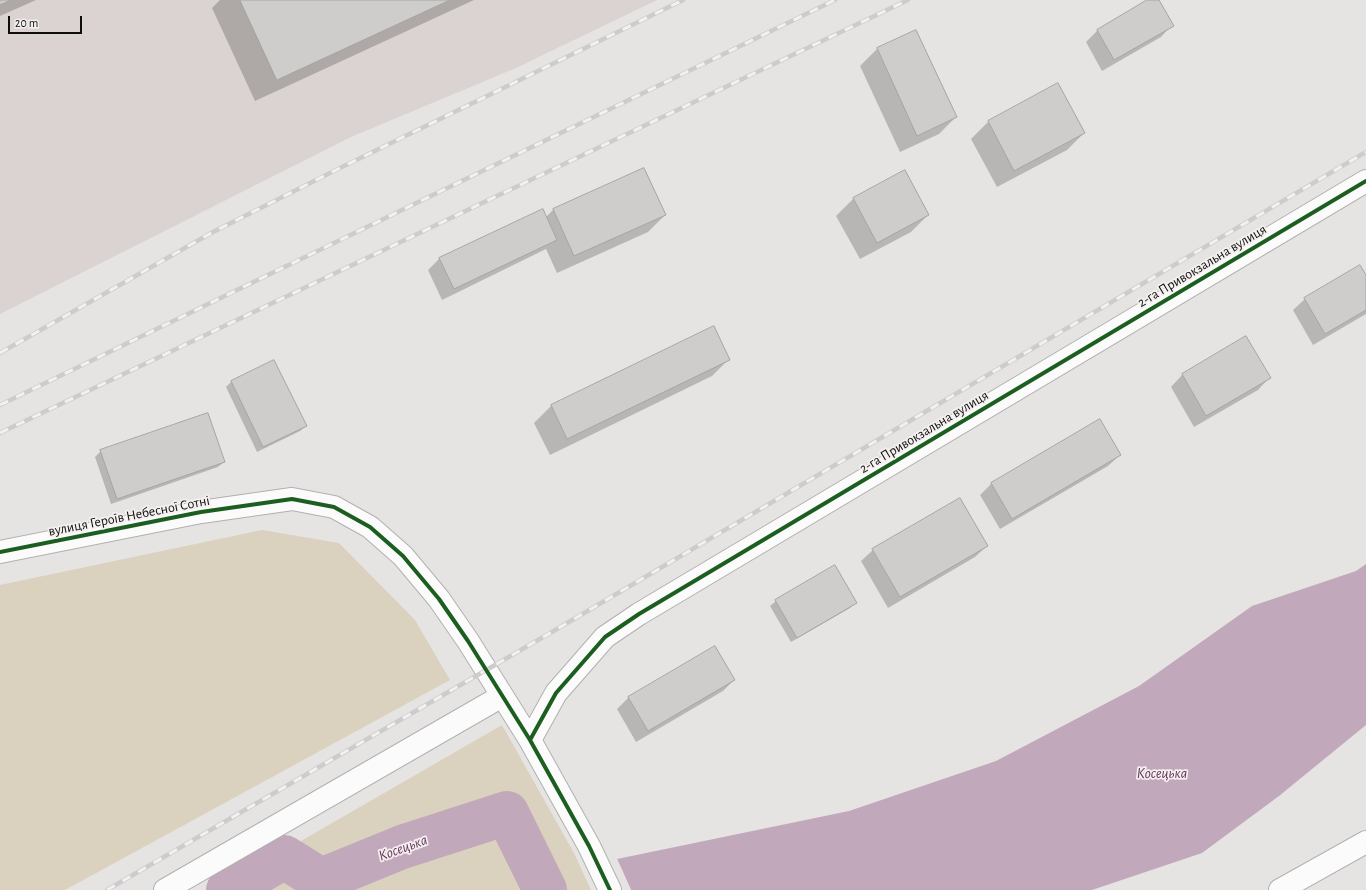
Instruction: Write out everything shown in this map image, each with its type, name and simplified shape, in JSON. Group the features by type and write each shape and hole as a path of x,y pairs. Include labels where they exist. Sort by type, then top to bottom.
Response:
{"street":[{"name":"2-га Привокзальна вулиця","path":"530,740 556,693 605,637 634,618 1366,181"},
{"name":"вулиця Героїв Небесної Сотні","path":"0,552 201,512 292,499 334,507 370,526 403,556 439,599 530,740 589,846 610,890"},
{"path":"165,890 502,696"},
{"path":"1280,890 1366,842"}],"shaded area":[{"path":"0,0 657,0 516,68 351,137 0,314"},
{"path":"262,530 339,543 415,620 450,680 65,890 0,890 0,585"},
{"path":"502,725 574,853 591,890 216,890"}],"water":[{"name":"Косецька","path":"1366,564 1366,725 1279,796 1202,853 1092,890 631,890 617,859 849,811 996,761 1139,686 1252,606 1356,571"}],"pier":[{"path":"616,857 631,890 629,890 615,860"}],"building":[{"path":"0,0 11,0 0,5"},
{"path":"240,0 450,0 277,80"},
{"path":"1147,0 1159,0 1174,26 1114,60 1097,30"},
{"path":"916,30 957,117 917,136 877,48"},
{"path":"1058,83 1085,133 1014,171 988,121"},
{"path":"644,168 666,215 574,256 553,209"},
{"path":"905,170 929,215 877,243 853,198"},
{"path":"543,209 557,240 454,289 439,258"},
{"path":"1360,265 1366,275 1366,310 1325,334 1304,298"},
{"path":"714,326 730,360 567,439 551,405"},
{"path":"1246,336 1271,378 1206,416 1182,374"},
{"path":"274,360 307,426 263,447 231,381"},
{"path":"208,413 225,462 117,499 100,450"},
{"path":"1100,419 1121,455 1012,519 991,483"},
{"path":"960,498 988,546 900,597 872,549"},
{"path":"835,565 857,603 797,638 775,600"},
{"path":"715,646 735,680 648,731 628,697"}],"waterway":[{"name":"Косецька","path":"228,890 284,857 321,880 402,847 507,813 545,890"}],"railway":[{"path":"0,353 213,232 683,0"},
{"path":"0,405 835,0"},
{"path":"0,433 908,0"},
{"path":"107,890 557,629 1366,152"}],"cycle path":[{"path":"530,740 556,693 605,637 639,614 1366,181"},
{"path":"0,552 201,512 292,499 334,507 370,527 403,556 439,599 468,641 530,740 589,846 610,890"}]}
